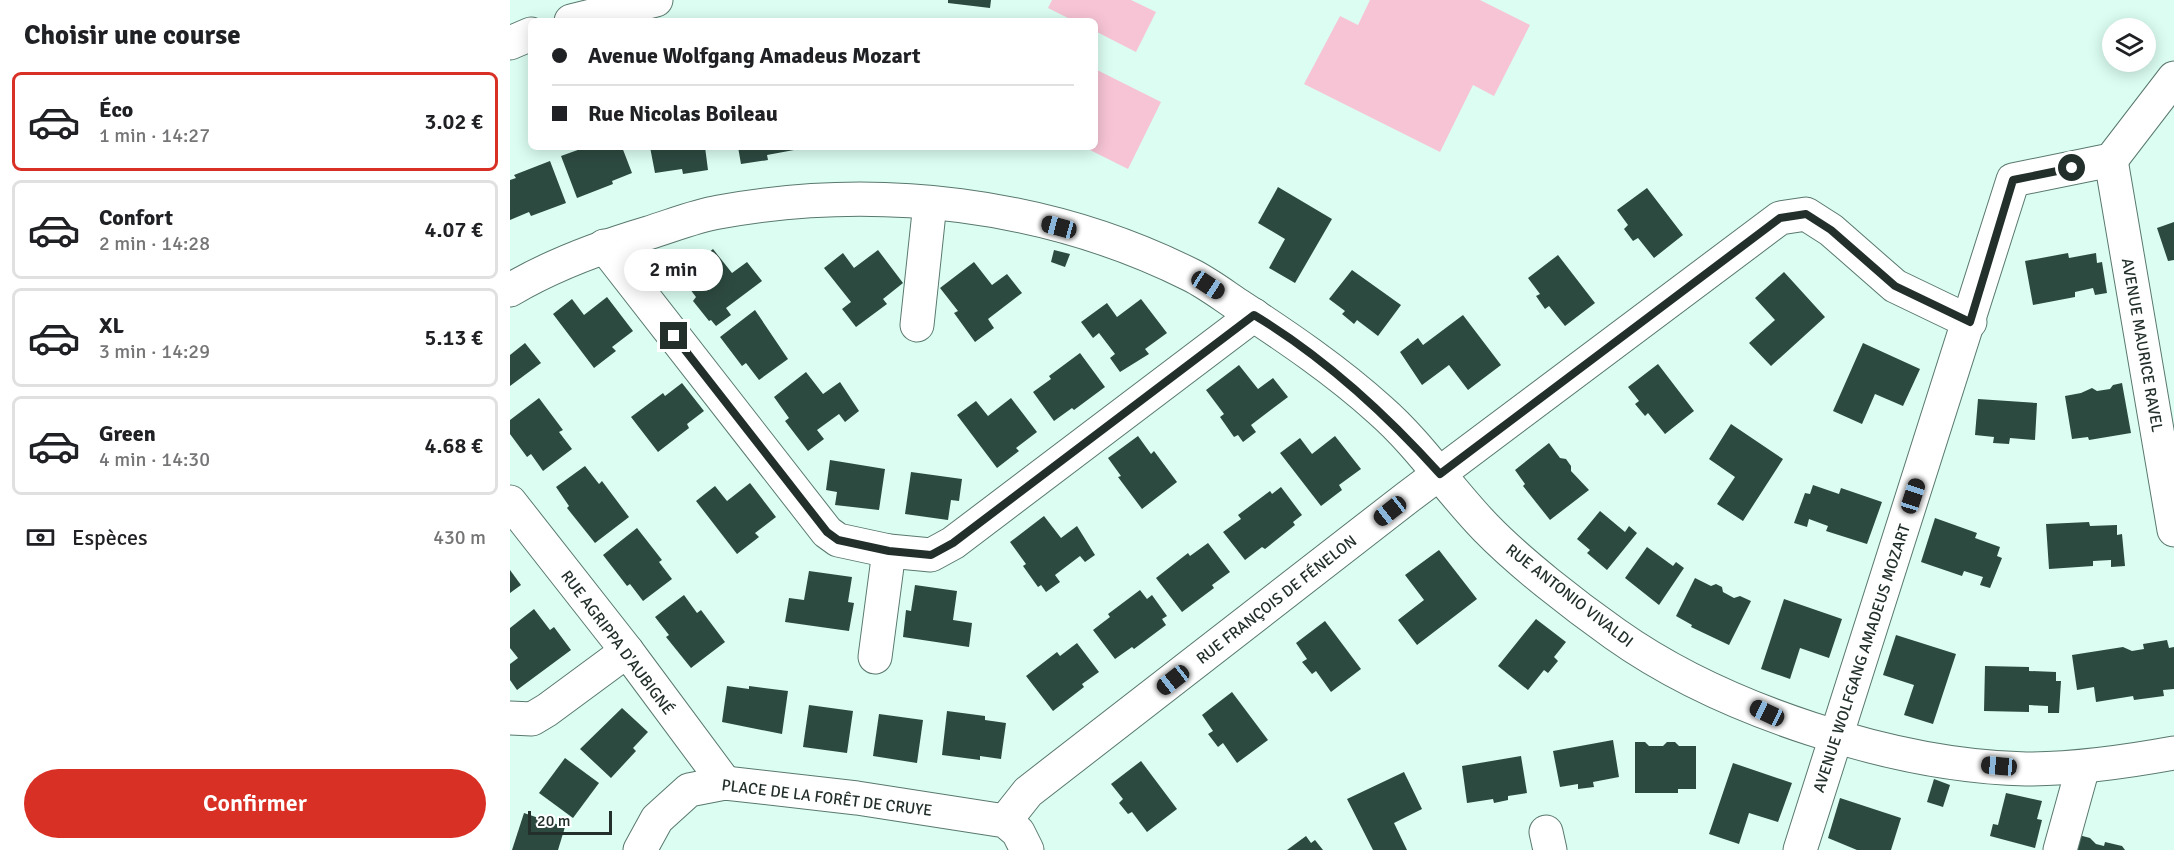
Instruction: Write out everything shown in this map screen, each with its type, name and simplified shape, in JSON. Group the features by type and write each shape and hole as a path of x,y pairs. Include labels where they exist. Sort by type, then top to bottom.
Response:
{"street":[{"path":"583,18 656,0"},
{"path":"510,43 528,35"},
{"path":"2112,160 2174,78"},
{"name":"AVENUE WOLFGANG AMADEUS MOZART","path":"1800,850 1970,322 2013,180 2112,160"},
{"name":"AVENUE MAURICE RAVEL","path":"2112,160 2167,435 2174,530"},
{"name":"RUE ANTONIO VIVALDI","path":"510,290 604,246 716,212 806,201 896,199 994,210 1103,239 1193,276 1277,329 1382,410 1487,529 1618,636 1681,673 1767,713 1895,753 1952,762 2023,769 2083,767 2174,753"},
{"path":"917,325 930,203"},
{"name":"RUE FRANÇOIS DE FÉNELON","path":"1005,821 1028,792 1440,474 1780,218 1806,214 1831,230 1895,286 1970,322"},
{"path":"604,246 827,532 838,540 889,551 931,555 953,543 1254,315"},
{"name":"RUE AGRIPPA D'AUBIGNÉ","path":"510,502 627,651 725,783"},
{"path":"875,657 889,551"},
{"path":"510,718 532,719 627,651"},
{"path":"2060,850 2083,767"},
{"name":"PLACE DE LA FORÊT DE CRUYE","path":"640,850 657,819 689,790 725,783 856,798 1005,821"},
{"path":"1005,821 1018,832 1027,850"}],"shaded area":[{"path":"1052,0 1131,0 1156,12 1136,52 1098,33 1098,18 1068,18 1048,8"},
{"path":"1370,0 1480,0 1530,25 1494,96 1473,85 1440,152 1304,84 1340,16 1358,25"},
{"path":"1098,70 1161,102 1128,169 1090,150 1098,150"}],"building":[{"path":"948,0 991,0 990,8 948,3"},
{"path":"578,150 623,150 632,173 612,181 613,184 577,198 561,156"},
{"path":"651,150 705,150 708,170 683,174 682,169 655,173"},
{"path":"739,150 794,150 767,155 768,160 741,164"},
{"path":"550,161 566,203 531,216 529,212 510,220 510,180 516,178 514,175"},
{"path":"1278,187 1332,219 1295,283 1269,268 1285,239 1258,223"},
{"path":"1647,188 1683,235 1654,258 1638,238 1633,241 1624,229 1628,225 1617,210"},
{"path":"2174,222 2174,260 2168,261 2157,228"},
{"path":"713,249 732,273 747,262 762,281 726,308 731,315 716,326 693,301 696,297 680,276"},
{"path":"878,250 903,283 883,299 887,304 856,327 842,309 851,302 824,268 843,253 854,268"},
{"path":"1054,250 1070,254 1065,267 1051,262"},
{"path":"2068,253 2069,258 2096,253 2097,263 2102,262 2107,293 2095,295 2093,288 2075,292 2075,297 2033,305 2025,261"},
{"path":"1558,255 1595,303 1565,326 1549,306 1545,309 1536,296 1540,294 1528,278"},
{"path":"974,262 992,285 1007,274 1022,293 988,319 994,328 975,342 954,313 958,311 940,288"},
{"path":"1352,270 1401,305 1378,336 1357,320 1354,324 1342,314 1345,311 1329,299"},
{"path":"1784,272 1825,317 1771,366 1749,343 1775,320 1755,298"},
{"path":"607,297 633,331 612,347 616,351 594,368 553,314 572,299 584,315"},
{"path":"1141,299 1167,333 1145,349 1149,354 1120,372 1110,358 1115,354 1099,333 1093,338 1081,322 1107,303 1117,317"},
{"path":"755,310 788,359 759,380 746,363 742,366 720,337"},
{"path":"1463,315 1501,365 1468,390 1449,365 1422,385 1400,352 1418,338 1423,345"},
{"path":"525,343 541,363 510,386 510,355"},
{"path":"1863,343 1920,369 1903,406 1875,394 1862,424 1833,411"},
{"path":"1080,353 1105,387 1074,410 1072,408 1054,421 1033,392 1051,379 1049,376"},
{"path":"1658,364 1694,411 1665,434 1648,413 1645,416 1635,404 1639,401 1628,387"},
{"path":"1239,365 1258,389 1273,378 1288,397 1251,425 1256,432 1243,442 1238,435 1234,437 1220,417 1224,414 1206,390"},
{"path":"806,372 823,394 840,382 859,411 845,422 839,414 817,430 824,439 808,451 785,421 789,418 774,397"},
{"path":"682,383 704,411 687,424 689,428 658,452 631,417 663,393 665,396"},
{"path":"2122,383 2131,433 2089,440 2088,437 2072,439 2065,396 2092,388 2097,391 2110,389 2113,385"},
{"path":"539,398 563,430 559,432 572,449 543,471 531,454 527,457 510,434 510,420"},
{"path":"1011,398 1037,432 1016,448 1019,451 997,468 957,415 976,401 988,416"},
{"path":"1978,399 2037,403 2035,440 2010,438 2009,444 1993,443 1994,437 1975,435"},
{"path":"1731,424 1783,459 1743,521 1717,504 1735,477 1709,459"},
{"path":"1138,436 1151,454 1154,451 1177,482 1142,509 1118,477 1121,476 1108,458"},
{"path":"1335,436 1361,469 1339,485 1342,490 1321,506 1280,453 1300,438 1312,454"},
{"path":"1549,443 1560,458 1566,459 1571,466 1571,471 1589,490 1550,520 1523,486 1525,484 1515,470"},
{"path":"830,460 885,469 879,510 835,505 837,492 826,490"},
{"path":"585,466 599,484 602,481 629,517 595,543 567,508 569,506 556,487"},
{"path":"911,472 962,479 959,501 951,500 948,520 905,514"},
{"path":"750,483 776,517 755,533 759,537 737,554 696,501 715,486 727,501"},
{"path":"1813,485 1839,494 1841,488 1882,502 1867,544 1826,531 1828,526 1809,519 1807,527 1794,523 1805,493 1810,494"},
{"path":"1281,487 1302,515 1293,522 1295,525 1265,549 1262,547 1245,560 1223,532 1241,519 1238,515 1270,491 1272,494"},
{"path":"1600,511 1625,532 1629,526 1637,533 1607,570 1587,553 1590,550 1577,539"},
{"path":"1044,516 1061,538 1077,526 1095,555 1085,562 1080,556 1055,575 1060,582 1046,592 1041,585 1038,587 1023,566 1026,564 1010,542"},
{"path":"1935,518 1977,533 1975,538 2000,547 1997,556 2002,558 1990,588 1980,585 1983,577 1964,571 1962,576 1921,562"},
{"path":"2089,522 2090,526 2117,525 2117,535 2122,534 2125,566 2111,567 2111,560 2093,561 2093,566 2049,569 2046,524"},
{"path":"637,528 662,560 659,562 672,579 643,601 630,584 627,586 603,555"},
{"path":"1208,543 1230,572 1212,585 1214,588 1182,612 1156,578 1188,553 1190,556"},
{"path":"1647,547 1673,566 1676,562 1684,568 1659,605 1625,578"},
{"path":"1439,550 1477,599 1417,645 1398,620 1424,600 1405,575"},
{"path":"510,570 521,585 510,593"},
{"path":"809,571 852,577 848,602 854,603 849,631 785,622 789,598 804,600"},
{"path":"1695,578 1711,586 1716,584 1722,587 1723,592 1734,598 1740,596 1751,601 1729,645 1691,627 1692,625 1676,616"},
{"path":"915,585 957,591 953,620 972,623 969,647 903,637 906,610 911,611"},
{"path":"1140,590 1147,599 1152,595 1167,616 1162,619 1166,625 1134,649 1132,647 1115,659 1093,630 1110,617 1108,614"},
{"path":"684,595 697,613 701,610 725,642 691,668 666,637 669,635 655,617"},
{"path":"1784,599 1842,619 1829,658 1800,648 1790,679 1761,669"},
{"path":"534,609 550,630 554,627 571,650 517,690 510,680 510,664 518,658 510,648 510,628"},
{"path":"1536,619 1566,642 1554,657 1558,661 1548,673 1544,670 1528,690 1498,666"},
{"path":"1325,621 1361,669 1331,692 1316,671 1312,674 1302,662 1307,659 1296,643"},
{"path":"1896,635 1956,654 1933,724 1904,715 1914,685 1883,675"},
{"path":"2167,640 2169,648 2174,647 2174,689 2163,690 2164,696 2134,700 2133,696 2096,702 2094,687 2077,690 2072,655 2123,647 2132,651 2144,649 2143,644"},
{"path":"1077,643 1099,672 1082,684 1084,687 1053,711 1026,676 1057,652 1060,656"},
{"path":"1985,666 2029,667 2029,671 2056,672 2056,681 2061,681 2059,713 2048,713 2048,706 2029,705 2029,712 1984,711"},
{"path":"727,686 788,691 782,734 722,722"},
{"path":"1232,692 1268,740 1237,763 1223,743 1218,747 1208,734 1213,731 1202,715"},
{"path":"809,705 853,711 847,753 803,747"},
{"path":"622,708 648,732 633,748 636,751 611,778 580,749"},
{"path":"947,711 985,716 985,720 1006,723 1001,759 980,756 980,760 942,755"},
{"path":"879,714 923,720 917,763 873,756"},
{"path":"1613,740 1619,777 1593,782 1594,787 1578,789 1578,784 1560,787 1553,751"},
{"path":"1635,742 1645,742 1649,746 1663,746 1667,742 1675,742 1679,746 1696,746 1696,789 1678,789 1678,793 1635,793"},
{"path":"1521,756 1527,793 1508,796 1508,800 1494,803 1493,799 1467,803 1462,766"},
{"path":"565,758 599,783 573,818 539,793"},
{"path":"1141,761 1177,809 1147,832 1132,812 1128,814 1119,803 1123,799 1111,784"},
{"path":"1733,763 1792,783 1778,822 1749,813 1739,844 1709,834"},
{"path":"1404,772 1422,809 1394,823 1407,850 1373,850 1347,799"},
{"path":"1934,779 1950,785 1943,807 1927,802"},
{"path":"2006,793 2042,801 2037,819 2042,820 2035,848 1990,836 1993,824 1998,825"},
{"path":"1840,798 1901,818 1891,850 1857,850 1828,838"},
{"path":"524,813 565,827 558,850 512,850"},
{"path":"2075,834 2090,838 2096,844 2104,846 2105,842 2122,846 2125,850 2071,850"},
{"path":"1306,836 1311,843 1315,840 1323,850 1287,850"}],"route":[{"path":"674,336 827,532 838,540 889,551 931,555 953,543 1254,315 1277,329 1382,410 1440,474 1780,218 1806,214 1831,230 1854,253 1895,286 1970,322 2013,180 2072,168"}]}
